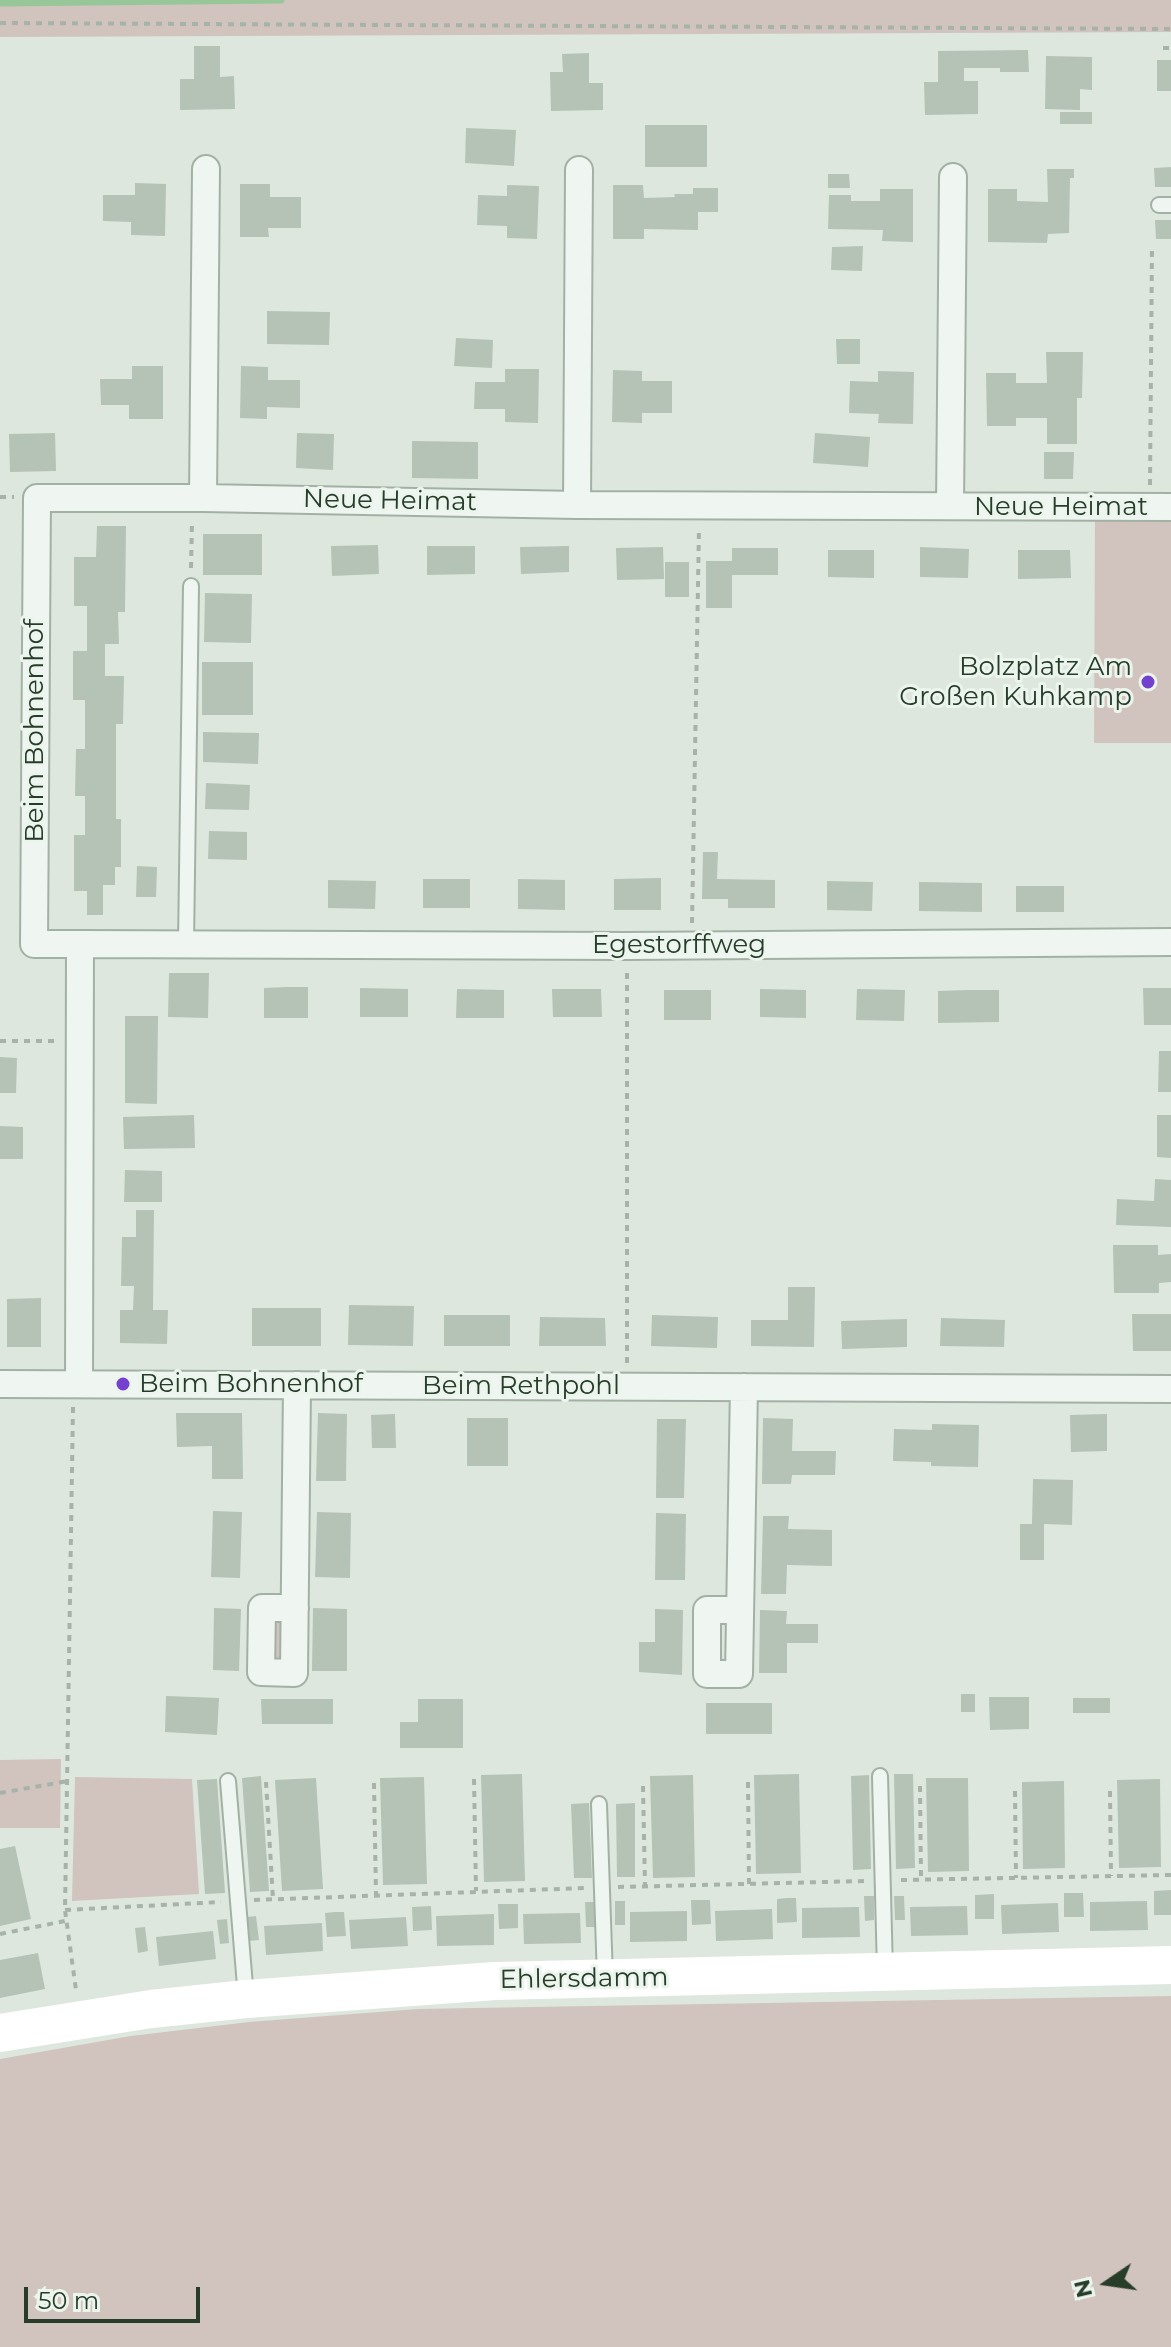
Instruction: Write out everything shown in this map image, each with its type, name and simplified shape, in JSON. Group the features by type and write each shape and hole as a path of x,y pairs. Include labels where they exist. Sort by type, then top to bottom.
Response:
{"street":[{"path":"198,498 206,169"},
{"path":"577,505 579,170"},
{"name":"Neue Heimat","path":"950,506 953,177"},
{"name":"Neue Heimat","path":"37,498 577,505 1160,507"},
{"name":"Beim Bohnenhof","path":"37,498 34,944 80,944"},
{"name":"Egestorffweg","path":"80,944 627,946 1171,942"},
{"path":"79,1384 80,944"},
{"name":"Beim Rethpohl","path":"0,1384 1171,1389"},
{"path":"295,1608 297,1385"},
{"path":"739,1610 744,1387"},
{"name":"Ehlersdamm","path":"0,2033 246,1999 480,1982 1171,1965"}],"lane":[{"path":"186,944 191,586"},
{"path":"880,1776 885,1972"},
{"path":"228,1781 246,1999"},
{"path":"599,1804 605,1979"}],"path":[{"path":"0,23 1171,29"},
{"path":"1163,48 1171,48"},
{"path":"1152,248 1160,507"},
{"path":"191,586 198,498"},
{"path":"691,945 699,505"},
{"path":"627,946 627,1372 631,1387"},
{"path":"0,1041 81,1041"},
{"path":"79,1384 73,1402 65,1921 81,2020"},
{"path":"474,1779 476,1891"},
{"path":"0,1793 68,1781"},
{"path":"266,1782 273,1899"},
{"path":"748,1782 749,1884"},
{"path":"374,1783 376,1895"},
{"path":"643,1786 645,1886"},
{"path":"920,1786 921,1880"},
{"path":"1015,1791 1016,1878"},
{"path":"1110,1791 1111,1876"},
{"path":"65,1910 602,1887 1171,1875"},
{"path":"0,1934 65,1921"}],"shaded area":[{"path":"0,0 1171,0 1171,32 0,37"},
{"path":"1095,519 1171,520 1171,743 1094,743"},
{"path":"284,1618 285,1660 273,1661 270,1621"},
{"path":"61,1759 60,1828 0,1828 0,1760"},
{"path":"75,1777 192,1779 199,1894 72,1901"},
{"path":"1171,1996 1171,2347 0,2347 0,2059 131,2036 249,2022 418,2009"}],"building":[{"path":"194,46 220,46 220,77 234,76 235,109 180,110 180,79 194,79"},
{"path":"1028,50 1029,72 964,68 964,81 978,81 978,114 925,115 924,82 938,82 938,51"},
{"path":"589,53 589,83 603,83 603,110 551,111 550,72 563,72 562,54"},
{"path":"1046,56 1092,57 1092,90 1080,89 1080,110 1045,109"},
{"path":"1157,60 1171,60 1171,91 1157,91"},
{"path":"1060,112 1092,112 1092,124 1060,124"},
{"path":"645,125 707,125 707,167 645,167"},
{"path":"466,128 516,130 514,166 465,163"},
{"path":"1171,167 1171,187 1155,187 1154,168"},
{"path":"1047,169 1074,169 1074,178 1070,178 1069,233 1048,234 1047,243 988,242 988,189 1017,189 1017,201 1048,202"},
{"path":"828,174 849,174 850,188 828,188"},
{"path":"135,183 166,184 165,236 131,235 131,222 103,221 103,195 135,195"},
{"path":"240,184 270,184 270,197 301,197 301,228 268,228 269,237 240,237"},
{"path":"507,185 539,186 537,239 507,238 507,226 477,225 478,195 507,196"},
{"path":"613,185 643,185 644,198 693,194 693,188 718,188 718,212 698,212 698,230 644,229 644,239 613,239"},
{"path":"880,189 913,189 913,242 882,241 883,230 828,229 829,195 851,195 851,201 880,201"},
{"path":"1155,220 1171,220 1171,239 1156,239"},
{"path":"863,246 862,271 831,270 832,247"},
{"path":"267,311 330,312 329,345 267,344"},
{"path":"456,338 493,340 492,368 454,366"},
{"path":"836,339 860,339 860,364 837,364"},
{"path":"1046,352 1083,352 1082,398 1077,398 1077,444 1047,444 1047,418 1016,418 1016,426 987,426 986,373 1016,373 1016,383 1047,383"},
{"path":"132,366 163,366 163,419 129,419 129,405 101,405 100,379 132,379"},
{"path":"241,366 268,367 268,380 300,380 300,408 267,407 267,419 240,418"},
{"path":"505,369 539,369 538,423 505,422 505,409 474,409 475,382 505,382"},
{"path":"613,370 642,371 642,381 672,381 672,413 642,413 642,423 612,422"},
{"path":"878,371 914,372 913,424 878,423 879,414 849,413 850,381 878,382"},
{"path":"55,433 56,471 10,472 9,434"},
{"path":"297,433 334,434 333,470 296,468"},
{"path":"815,433 870,437 868,467 813,463"},
{"path":"412,441 478,442 478,479 412,478"},
{"path":"1044,452 1074,452 1073,479 1044,479"},
{"path":"97,526 126,526 125,612 118,612 119,644 105,644 105,676 124,676 123,724 116,724 116,819 121,819 121,867 115,867 115,885 103,885 103,915 87,915 87,891 74,891 74,835 85,835 85,796 75,796 76,749 85,749 85,700 73,700 73,651 87,651 87,606 74,606 74,557 96,557"},
{"path":"203,534 262,534 262,575 203,575"},
{"path":"378,545 379,574 332,576 331,546"},
{"path":"427,546 475,546 475,574 427,575"},
{"path":"569,546 569,572 521,574 520,547"},
{"path":"663,547 664,579 617,580 616,548"},
{"path":"920,547 969,549 968,578 920,577"},
{"path":"732,548 778,548 778,575 732,575 732,608 706,608 706,561 732,561"},
{"path":"828,550 874,550 874,578 828,577"},
{"path":"1018,550 1070,550 1071,578 1018,579"},
{"path":"665,562 689,562 689,597 665,597"},
{"path":"205,593 252,594 251,643 204,642"},
{"path":"202,662 253,662 253,715 202,715"},
{"path":"203,732 259,733 258,764 203,762"},
{"path":"206,783 250,785 249,810 205,809"},
{"path":"209,831 247,832 247,860 208,859"},
{"path":"703,852 718,852 717,879 775,880 775,908 728,908 728,899 702,899"},
{"path":"137,866 157,867 156,897 136,897"},
{"path":"661,878 661,910 614,910 614,879"},
{"path":"423,879 470,879 470,908 423,908"},
{"path":"518,879 565,880 565,910 518,909"},
{"path":"328,880 376,881 375,909 328,908"},
{"path":"827,881 873,882 872,911 827,910"},
{"path":"919,882 982,883 982,912 919,911"},
{"path":"1016,886 1064,886 1064,912 1016,912"},
{"path":"169,973 209,973 208,1018 168,1017"},
{"path":"308,987 308,1018 264,1018 264,988"},
{"path":"360,988 408,989 408,1017 360,1017"},
{"path":"1143,988 1171,988 1171,1025 1144,1025"},
{"path":"457,989 504,990 504,1018 456,1018"},
{"path":"552,989 601,989 602,1017 553,1017"},
{"path":"760,989 806,990 806,1018 760,1017"},
{"path":"857,989 905,990 904,1021 856,1020"},
{"path":"664,990 711,990 711,1020 664,1020"},
{"path":"999,990 999,1022 938,1023 938,991"},
{"path":"125,1016 158,1016 157,1104 125,1103"},
{"path":"1159,1051 1171,1051 1171,1092 1158,1092"},
{"path":"0,1057 17,1058 16,1093 0,1093"},
{"path":"194,1115 195,1148 124,1149 123,1117"},
{"path":"1157,1115 1171,1115 1171,1158 1157,1157"},
{"path":"0,1126 23,1127 23,1159 0,1159"},
{"path":"125,1170 162,1171 162,1202 124,1202"},
{"path":"1155,1179 1171,1180 1171,1227 1116,1225 1117,1199 1154,1201"},
{"path":"136,1210 154,1210 153,1310 168,1310 167,1344 120,1343 120,1310 133,1310 134,1286 121,1286 122,1237 136,1237"},
{"path":"1113,1245 1158,1245 1158,1255 1171,1254 1171,1282 1159,1283 1159,1293 1114,1293"},
{"path":"788,1287 815,1287 814,1347 751,1346 751,1320 788,1320"},
{"path":"41,1298 41,1347 7,1347 7,1299"},
{"path":"349,1305 414,1306 413,1346 348,1345"},
{"path":"252,1308 321,1308 321,1346 252,1346"},
{"path":"1132,1314 1171,1314 1171,1351 1133,1351"},
{"path":"444,1315 510,1315 510,1346 444,1346"},
{"path":"652,1315 718,1317 717,1348 651,1346"},
{"path":"540,1317 605,1318 606,1346 539,1346"},
{"path":"941,1318 1005,1320 1004,1347 940,1346"},
{"path":"907,1319 907,1347 842,1349 841,1321"},
{"path":"176,1413 242,1413 243,1479 212,1479 212,1446 177,1447"},
{"path":"318,1413 347,1414 346,1481 316,1481"},
{"path":"395,1414 396,1448 372,1448 371,1415"},
{"path":"1107,1414 1107,1451 1071,1452 1070,1415"},
{"path":"467,1418 508,1418 508,1466 467,1466"},
{"path":"763,1418 793,1419 792,1451 836,1451 835,1475 792,1475 791,1484 762,1484"},
{"path":"657,1419 686,1419 684,1498 656,1498"},
{"path":"932,1424 979,1425 978,1467 893,1461 894,1429 932,1430"},
{"path":"1033,1479 1073,1480 1072,1525 1044,1524 1044,1560 1020,1560 1020,1524 1032,1524"},
{"path":"213,1511 242,1512 240,1578 211,1577"},
{"path":"317,1512 351,1513 350,1578 315,1577"},
{"path":"656,1513 686,1514 685,1580 655,1580"},
{"path":"763,1516 789,1516 788,1529 832,1530 832,1566 787,1565 786,1594 761,1594"},
{"path":"214,1608 241,1609 239,1671 213,1670"},
{"path":"313,1608 347,1609 347,1671 312,1671"},
{"path":"655,1609 683,1610 682,1675 639,1672 639,1642 655,1642"},
{"path":"760,1610 787,1611 786,1624 818,1624 818,1643 787,1643 787,1673 759,1673"},
{"path":"961,1694 975,1694 975,1712 961,1712"},
{"path":"166,1696 219,1698 217,1735 165,1732"},
{"path":"989,1697 1029,1697 1029,1729 990,1730"},
{"path":"1073,1698 1110,1698 1110,1713 1073,1713"},
{"path":"261,1699 333,1699 333,1724 262,1724"},
{"path":"418,1699 463,1699 463,1748 400,1748 400,1722 418,1722"},
{"path":"706,1703 772,1703 772,1734 706,1734"},
{"path":"522,1774 525,1881 484,1882 481,1775"},
{"path":"799,1774 801,1873 756,1874 754,1775"},
{"path":"894,1774 913,1774 915,1868 896,1869"},
{"path":"693,1775 695,1877 653,1878 650,1776"},
{"path":"869,1775 871,1869 853,1870 851,1776"},
{"path":"261,1776 269,1891 250,1892 242,1778"},
{"path":"424,1777 427,1884 383,1885 380,1778"},
{"path":"316,1778 323,1889 282,1891 275,1780"},
{"path":"926,1778 968,1778 969,1871 928,1872"},
{"path":"217,1779 225,1893 205,1894 197,1780"},
{"path":"1160,1779 1161,1867 1119,1868 1117,1780"},
{"path":"1064,1781 1065,1868 1023,1869 1022,1782"},
{"path":"589,1803 592,1878 574,1878 571,1804"},
{"path":"635,1803 635,1877 617,1877 616,1804"},
{"path":"15,1846 31,1919 0,1926 0,1849"},
{"path":"1171,1890 1171,1915 1154,1915 1154,1891"},
{"path":"1064,1893 1083,1893 1084,1917 1064,1917"},
{"path":"994,1894 994,1919 975,1919 975,1895"},
{"path":"864,1896 874,1896 874,1920 865,1921"},
{"path":"894,1896 904,1896 905,1920 895,1920"},
{"path":"796,1898 797,1922 777,1923 777,1899"},
{"path":"691,1900 710,1900 711,1924 692,1925"},
{"path":"615,1901 625,1901 625,1925 615,1925"},
{"path":"1147,1901 1148,1930 1090,1931 1090,1902"},
{"path":"585,1902 595,1902 595,1927 586,1927"},
{"path":"1058,1903 1059,1932 1002,1934 1001,1905"},
{"path":"498,1904 518,1904 518,1928 499,1929"},
{"path":"431,1906 432,1930 413,1931 412,1907"},
{"path":"967,1906 968,1935 911,1936 910,1907"},
{"path":"859,1907 860,1937 802,1938 802,1908"},
{"path":"772,1909 773,1939 716,1941 715,1911"},
{"path":"687,1911 687,1941 630,1942 630,1912"},
{"path":"344,1912 346,1936 327,1937 325,1913"},
{"path":"580,1913 581,1943 524,1944 523,1914"},
{"path":"494,1914 494,1945 437,1946 436,1916"},
{"path":"256,1916 259,1940 249,1941 247,1917"},
{"path":"406,1917 408,1946 351,1949 349,1920"},
{"path":"227,1919 229,1943 220,1944 217,1920"},
{"path":"322,1923 323,1951 266,1955 264,1926"},
{"path":"145,1927 148,1951 138,1953 135,1928"},
{"path":"213,1931 216,1959 159,1966 156,1937"},
{"path":"38,1953 45,1989 0,1998 0,1960"}],"waterway":[{"path":"0,3 281,0"}],"place":[{"name":"Bolzplatz Am Großen Kuhkamp","path":"1148,682"},
{"name":"Beim Bohnenhof","path":"123,1384"}]}
